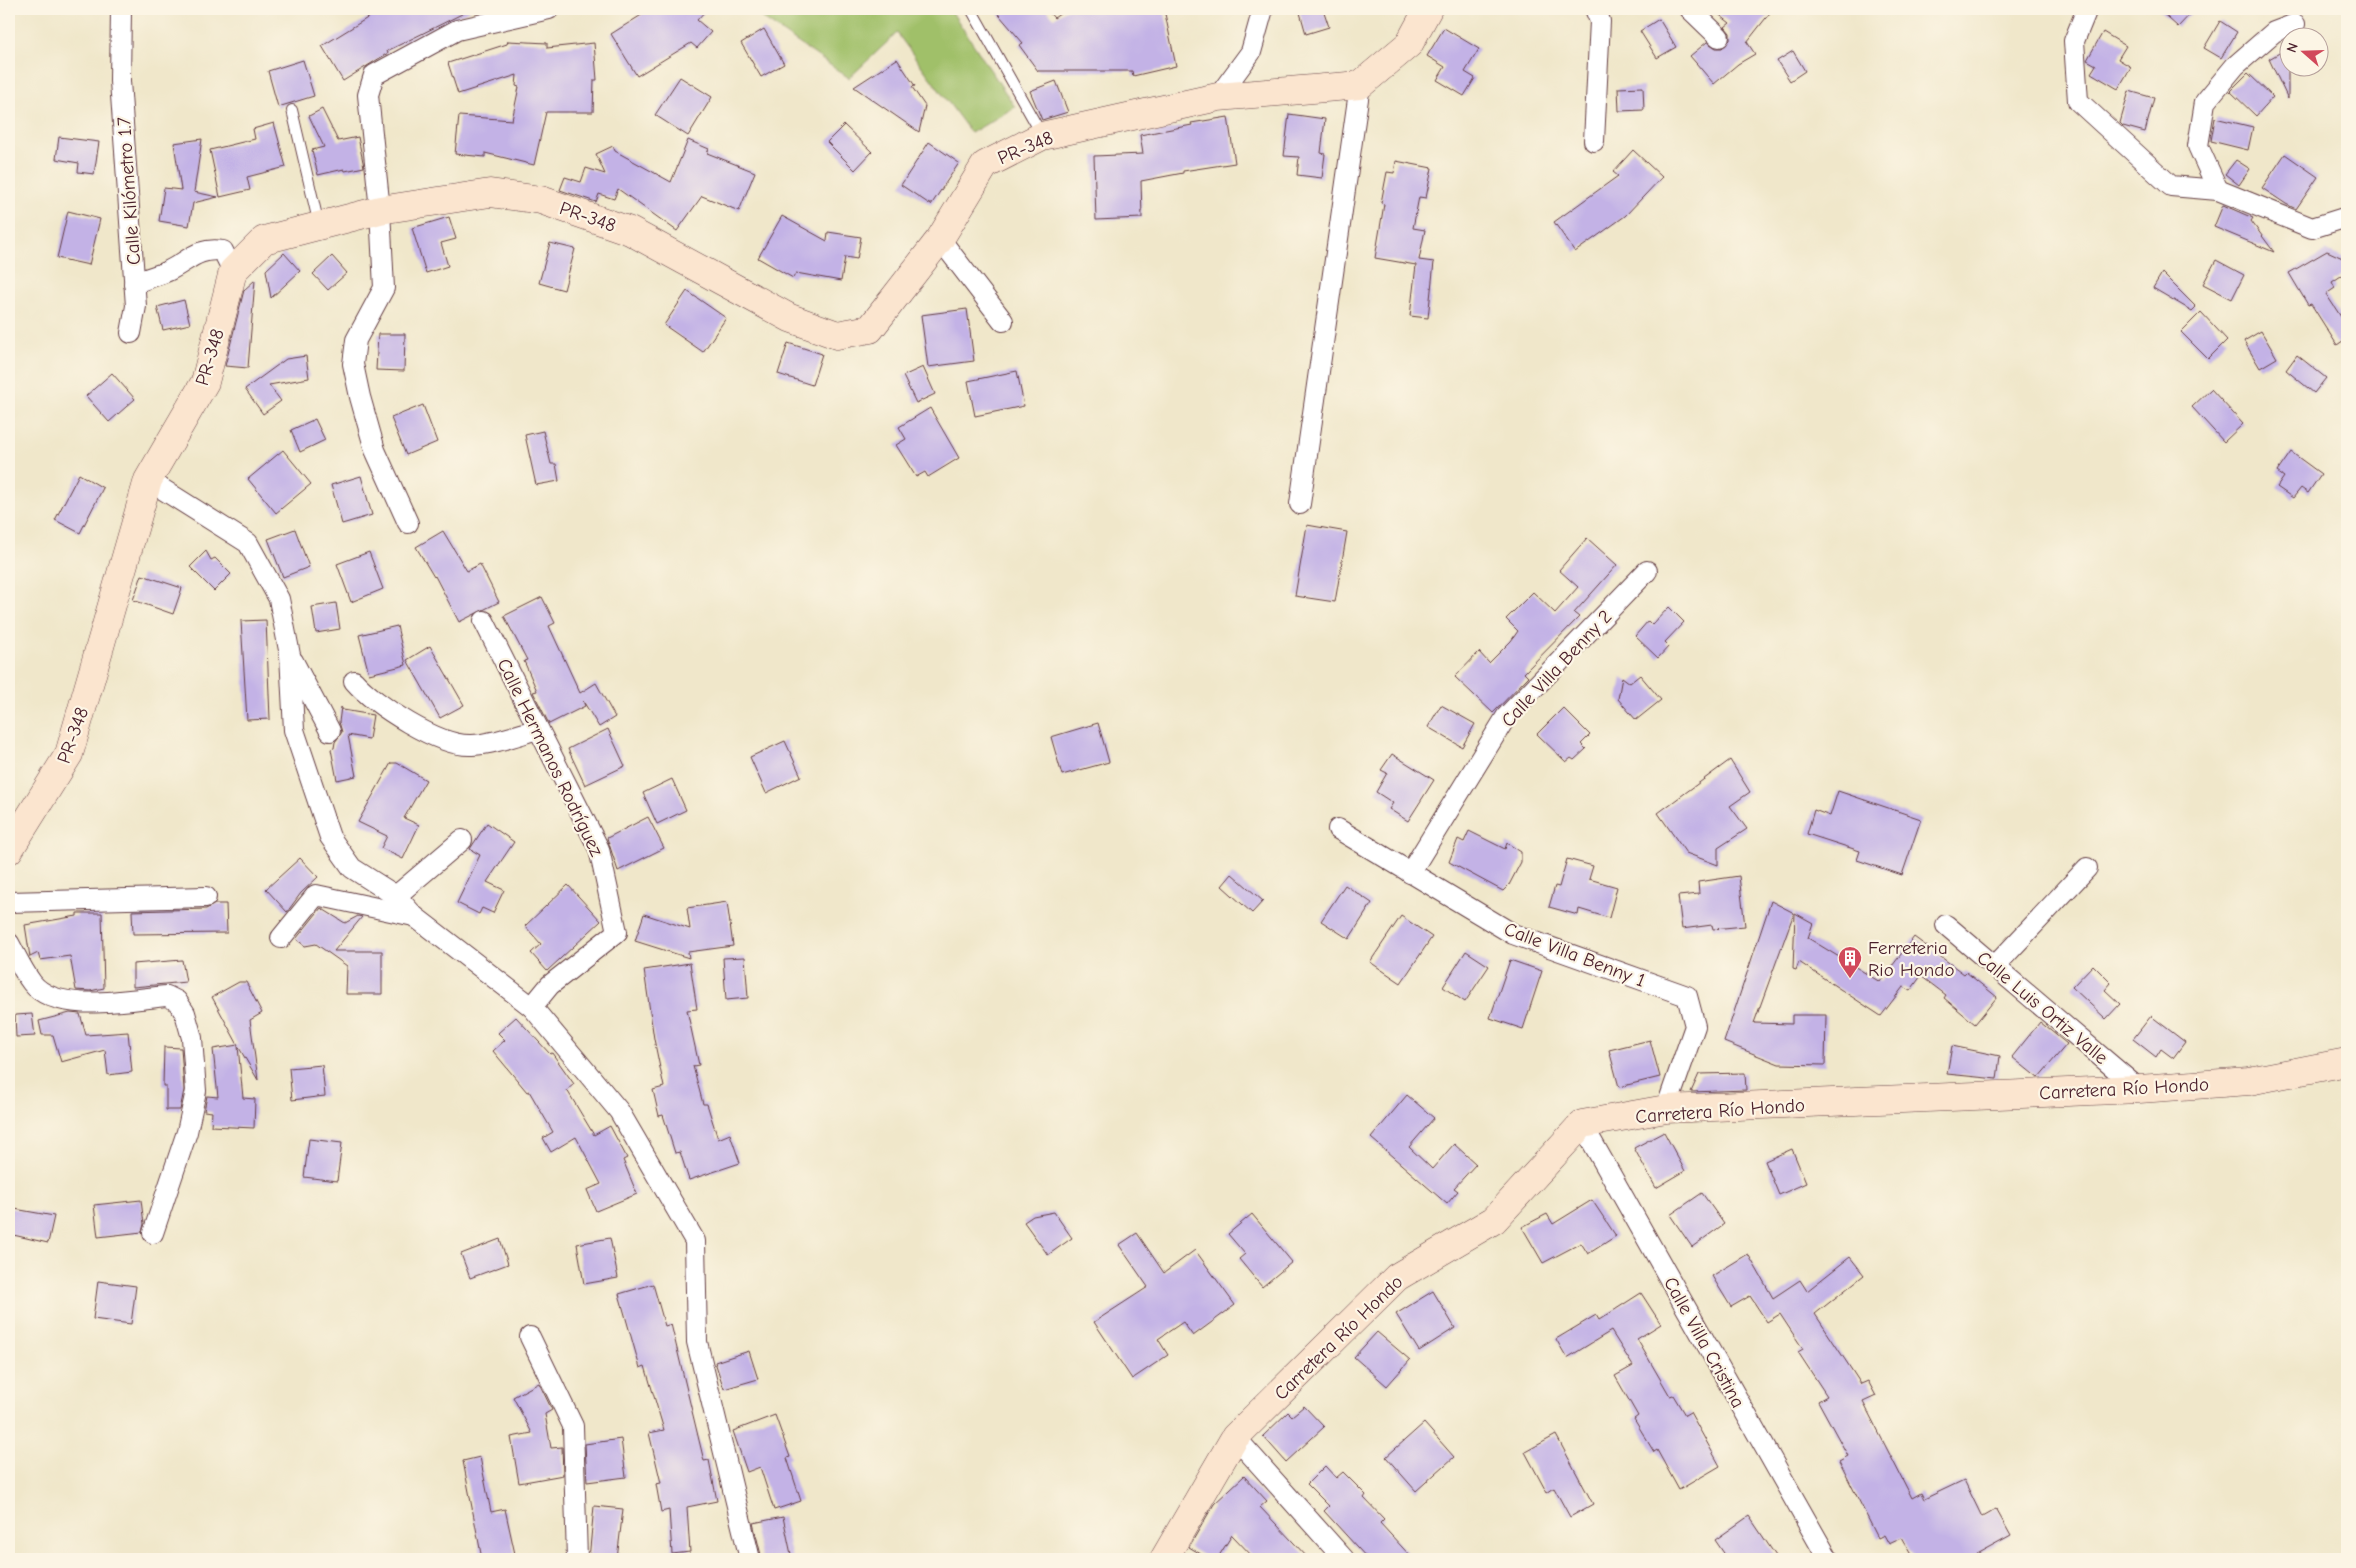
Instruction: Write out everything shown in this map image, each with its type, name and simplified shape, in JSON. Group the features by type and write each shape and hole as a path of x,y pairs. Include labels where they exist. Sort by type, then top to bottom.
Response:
{"street":[{"name":"Calle Kilómetro 1.7","path":"121,9 120,81 134,284 178,266 192,255 212,250 223,251 233,271"},
{"path":"408,523 375,450 353,364 356,340 384,288 380,210 368,95 374,75 457,30 549,9"},
{"path":"1218,97 1251,52 1263,9"},
{"path":"1300,504 1360,85 1409,44 1428,9"},
{"path":"1594,141 1600,21 1595,9"},
{"path":"1690,9 1719,37"},
{"path":"2087,9 2074,41 2078,101 2171,186 2218,190 2312,228 2347,217"},
{"path":"2218,190 2198,146 2205,102 2235,66 2274,32 2295,24"},
{"name":"PR-348","path":"10,844 69,754 148,480 205,382 233,271 264,240 380,210 490,193 542,200 630,231 790,318 837,335 870,329 940,239 985,165 1042,136 1218,97 1360,85"},
{"path":"940,239 1003,321"},
{"path":"131,333 136,306 134,284"},
{"path":"148,480 248,543 279,599 290,655 294,730 330,837 352,868 396,896 414,916 532,1007 620,1111 695,1240 697,1342 750,1559"},
{"name":"Calle Villa Benny 2","path":"1410,873 1506,717 1647,572"},
{"name":"Calle Hermanos Rodríguez","path":"484,621 599,849 617,932 550,986 532,1007"},
{"path":"290,655 330,731"},
{"path":"354,681 370,696 429,736 470,746 538,729"},
{"name":"Calle Villa Benny 1","path":"1338,829 1513,934 1687,996 1695,1026 1666,1109"},
{"path":"396,896 462,840"},
{"path":"1995,966 2087,868"},
{"path":"281,938 316,895 414,916"},
{"path":"9,902 206,897"},
{"name":"Calle Luis Ortiz Valle","path":"1946,925 2139,1089"},
{"path":"9,942 33,984 44,993 70,1002 86,1003 167,996 176,1001 185,1013 192,1038 196,1091 187,1132 153,1233"},
{"name":"Carretera Río Hondo","path":"1164,1559 1235,1438 1397,1277 1494,1220 1582,1124 1666,1109 2139,1089 2249,1081 2347,1062"},
{"name":"Calle Villa Cristina","path":"1582,1124 1828,1559"},
{"path":"530,1337 573,1426 577,1559"},
{"path":"1235,1438 1344,1559"}],"lane":[{"path":"971,9 1042,136"},
{"path":"292,110 319,225"}],"green space":[{"path":"749,9 950,9 1015,107 971,133 897,33 849,78"}],"building":[{"path":"382,9 472,9 387,51 388,53 343,81 322,46"},
{"path":"651,9 707,9 697,20 711,32 697,48 691,43 637,76 611,34"},
{"path":"994,9 1046,9 1054,18 1067,9 1164,9 1176,66 1133,76 1132,71 1038,71 1019,45 1023,43"},
{"path":"1299,9 1323,9 1329,27 1306,34"},
{"path":"1712,9 1773,9 1747,42 1755,54 1738,64 1714,84 1690,56 1707,42 1716,48 1722,48 1730,40 1730,33 1725,27 1730,23"},
{"path":"2158,9 2195,9 2178,27"},
{"path":"1659,19 1676,47 1657,58 1640,31"},
{"path":"2220,21 2237,32 2221,58 2204,48"},
{"path":"1444,28 1479,49 1465,72 1475,78 1464,96 1437,80 1445,67 1427,56"},
{"path":"764,29 784,64 761,77 741,43"},
{"path":"2103,32 2126,46 2118,59 2131,67 2118,89 2091,73 2096,65 2087,60"},
{"path":"508,41 547,43 547,48 594,43 597,80 594,80 593,112 546,112 534,165 485,153 485,157 455,154 459,116 512,120 519,87 516,86 517,75 458,94 448,63 507,44"},
{"path":"1793,51 1805,71 1790,81 1777,61"},
{"path":"2278,54 2278,78 2269,59"},
{"path":"897,59 915,86 912,87 925,106 919,132 854,87"},
{"path":"303,60 314,96 278,107 268,71"},
{"path":"2248,73 2273,97 2256,116 2230,91"},
{"path":"680,77 712,97 688,136 655,115"},
{"path":"2278,78 2288,78 2288,99"},
{"path":"1056,81 1068,112 1042,120 1030,91"},
{"path":"1643,87 1644,110 1619,111 1618,88"},
{"path":"2129,91 2154,98 2145,132 2123,126 2120,123"},
{"path":"322,109 338,141 358,137 364,167 318,175 312,150 324,147 309,116"},
{"path":"1289,114 1325,119 1321,153 1325,154 1322,178 1297,175 1299,157 1284,156"},
{"path":"1228,117 1235,163 1183,171 1183,173 1141,181 1142,218 1096,220 1094,156 1143,154 1140,135 1192,125 1191,123"},
{"path":"2215,118 2253,127 2248,150 2211,141"},
{"path":"274,123 286,167 247,177 250,190 220,197 210,150 255,139 253,129"},
{"path":"844,125 872,152 855,170 827,142"},
{"path":"59,137 99,142 94,174 78,172 79,163 56,159"},
{"path":"202,139 194,192 218,197 193,203 189,226 159,221 164,188 181,190 174,143"},
{"path":"688,140 709,149 707,153 755,172 739,211 702,196 677,231 618,189 614,199 599,194 596,202 560,190 565,177 581,182 586,168 605,174 596,154 613,146 615,151 671,182"},
{"path":"929,142 959,163 931,205 901,185"},
{"path":"1633,150 1662,177 1625,216 1575,252 1554,222 1618,176 1613,172"},
{"path":"2285,154 2318,177 2296,209 2262,188"},
{"path":"2236,160 2250,169 2239,185 2225,174"},
{"path":"1396,161 1432,168 1426,198 1419,197 1413,228 1425,230 1419,260 1434,262 1428,318 1410,316 1416,265 1375,258 1384,204 1381,203 1387,172 1394,173"},
{"path":"2223,205 2253,218 2251,221 2274,252 2214,227"},
{"path":"68,211 100,219 89,265 57,258"},
{"path":"782,216 827,241 828,232 861,237 857,259 845,257 841,281 796,273 793,278 758,258"},
{"path":"449,217 456,239 441,243 448,266 426,273 412,228"},
{"path":"550,243 575,249 564,290 539,283"},
{"path":"2327,251 2347,260 2347,272 2332,282 2335,288 2326,294 2347,326 2347,338 2337,345 2311,304 2308,305 2289,273"},
{"path":"284,253 300,271 271,298 266,270"},
{"path":"332,256 347,273 328,290 313,274"},
{"path":"2216,260 2244,275 2232,299 2203,284"},
{"path":"2162,273 2196,307 2192,311 2153,288"},
{"path":"255,280 248,368 225,366 244,290"},
{"path":"687,291 726,318 703,352 664,325"},
{"path":"184,300 190,324 163,330 157,307"},
{"path":"967,309 974,361 928,367 921,315"},
{"path":"2201,312 2227,340 2208,359 2181,332"},
{"path":"2261,331 2277,358 2260,368 2244,341"},
{"path":"378,334 405,334 404,371 376,370"},
{"path":"788,343 822,354 812,385 778,374"},
{"path":"2297,355 2326,378 2314,393 2286,370"},
{"path":"306,356 309,378 269,385 281,401 263,414 245,389 286,359"},
{"path":"923,367 935,394 916,403 903,376"},
{"path":"1017,371 1024,406 975,416 968,381"},
{"path":"112,373 135,399 109,422 86,396"},
{"path":"2211,389 2243,424 2224,442 2192,407"},
{"path":"423,405 437,442 406,455 391,418"},
{"path":"930,408 959,458 928,477 925,472 916,477 896,445 906,439 899,427"},
{"path":"315,419 325,440 300,452 291,430"},
{"path":"543,431 551,464 556,464 559,481 536,485 525,435"},
{"path":"283,450 311,484 276,513 248,479"},
{"path":"2291,452 2321,474 2308,493 2301,488 2293,498 2277,487 2284,477 2277,472"},
{"path":"79,474 103,488 80,533 55,520"},
{"path":"361,476 372,515 342,524 331,485"},
{"path":"1307,525 1347,532 1335,602 1295,596"},
{"path":"295,529 309,567 283,577 268,539"},
{"path":"443,531 467,571 480,564 499,602 459,622 435,576 416,547"},
{"path":"1587,538 1617,565 1574,613 1579,617 1524,673 1528,677 1493,713 1455,677 1479,652 1489,663 1511,641 1518,631 1506,619 1533,592 1555,613 1578,587 1559,570"},
{"path":"206,551 211,560 215,558 231,574 214,591 190,567"},
{"path":"369,552 383,589 351,602 337,564"},
{"path":"142,575 182,588 173,614 133,600"},
{"path":"542,597 555,623 549,626 580,693 596,683 615,717 599,727 583,701 585,706 549,724 533,692 537,691 524,661 527,660 504,616"},
{"path":"336,603 340,629 316,633 312,607"},
{"path":"1669,607 1684,622 1665,642 1669,646 1658,658 1635,636 1648,621 1652,625"},
{"path":"266,620 270,719 247,720 241,621"},
{"path":"397,626 406,665 369,674 359,635"},
{"path":"430,646 464,705 440,718 407,660"},
{"path":"1640,675 1661,700 1636,720 1618,699 1622,677 1630,683"},
{"path":"1441,705 1475,724 1462,747 1428,727"},
{"path":"341,707 343,710 373,715 369,739 348,735 356,776 337,780 331,749 334,748 335,742 342,732 339,722"},
{"path":"1563,708 1590,735 1581,744 1586,749 1574,760 1571,758 1566,762 1537,734"},
{"path":"1098,723 1109,762 1062,775 1051,737"},
{"path":"608,729 625,766 585,785 568,749"},
{"path":"785,741 801,776 766,793 750,757"},
{"path":"1392,754 1434,780 1408,821 1389,809 1393,803 1376,792 1387,773 1381,770"},
{"path":"1730,760 1750,792 1730,806 1747,829 1718,848 1718,865 1686,853 1658,813"},
{"path":"391,763 397,763 426,780 404,818 419,825 403,859 381,848 387,836 358,822"},
{"path":"672,779 686,810 657,824 643,793"},
{"path":"1838,791 1921,819 1902,875 1857,860 1860,851 1807,834 1814,810 1830,816"},
{"path":"648,817 664,848 618,871 607,838"},
{"path":"487,823 514,842 487,882 504,890 493,913 482,908 479,914 457,903 480,855 470,849"},
{"path":"1469,831 1505,849 1507,843 1521,852 1521,862 1509,885 1503,891 1449,862 1458,839 1464,842"},
{"path":"300,858 318,877 301,893 287,912 266,889"},
{"path":"1567,859 1593,866 1589,879 1617,887 1609,918 1579,909 1578,915 1549,907 1555,886 1559,887"},
{"path":"1232,874 1263,901 1252,913 1222,886"},
{"path":"1739,876 1745,926 1713,929 1712,925 1682,929 1678,896 1699,894 1698,882"},
{"path":"568,885 601,921 547,971 531,953 541,944 525,926"},
{"path":"1345,885 1372,903 1349,939 1321,921"},
{"path":"1771,901 1794,913 1754,1023 1792,1024 1792,1015 1826,1015 1825,1065 1779,1064 1724,1042"},
{"path":"727,902 733,946 688,952 689,958 635,941 644,914 690,929 687,908"},
{"path":"215,904 226,904 227,933 133,934 132,911 206,909"},
{"path":"321,908 345,923 358,916 362,917 334,951 382,951 382,994 346,994 347,966 316,944 305,946 296,939"},
{"path":"77,913 102,913 104,988 90,991 76,990 70,956 40,960 38,953 30,957 25,925 77,916"},
{"path":"1795,913 1813,923 1808,938 1880,982 1914,937 1964,974 1966,972 1997,997 1975,1024 1944,998 1946,995 1921,976 1910,991 1903,987 1881,1016 1799,962 1796,970 1793,969"},
{"path":"1401,916 1432,937 1401,983 1370,962"},
{"path":"1466,951 1489,966 1465,1002 1443,987"},
{"path":"745,957 748,998 726,1000 723,958"},
{"path":"182,960 186,982 133,987 133,964"},
{"path":"1510,960 1542,971 1523,1029 1490,1018"},
{"path":"690,963 697,1009 687,1010 699,1065 693,1066 703,1104 707,1104 718,1139 730,1134 740,1163 689,1180 680,1152 675,1153 663,1115 659,1116 653,1090 664,1087 654,1039 644,970"},
{"path":"2093,965 2111,983 2105,990 2120,1004 2106,1019 2072,987"},
{"path":"239,982 246,982 262,1013 250,1020 258,1080 238,1046 243,1098 255,1099 254,1128 211,1126 212,1112 204,1111 207,1096 218,1097 213,1049 238,1045 212,997"},
{"path":"70,1013 80,1014 86,1035 128,1032 132,1072 108,1075 105,1050 61,1062 53,1035 42,1035 39,1021"},
{"path":"32,1014 35,1036 16,1037 15,1015"},
{"path":"2151,1016 2185,1042 2173,1058 2161,1049 2156,1057 2133,1039"},
{"path":"516,1017 550,1054 552,1053 574,1084 567,1090 594,1135 610,1126 627,1158 623,1160 637,1194 596,1211 587,1190 601,1184 576,1137 551,1152 543,1138 553,1132 529,1091 527,1092 493,1051 505,1040 498,1033"},
{"path":"2040,1022 2067,1044 2038,1078 2012,1057"},
{"path":"1650,1040 1660,1077 1619,1087 1609,1050"},
{"path":"1952,1046 2000,1056 1997,1079 1947,1074"},
{"path":"164,1047 181,1048 184,1090 180,1110 166,1110 166,1086 163,1086"},
{"path":"322,1065 325,1096 292,1100 289,1068"},
{"path":"1745,1073 1746,1090 1691,1092 1699,1074"},
{"path":"1407,1095 1434,1118 1409,1147 1432,1169 1454,1144 1476,1164 1454,1188 1458,1191 1447,1204 1371,1138"},
{"path":"1664,1132 1685,1171 1656,1188 1634,1148"},
{"path":"309,1139 342,1143 337,1181 304,1177"},
{"path":"1792,1149 1806,1183 1779,1195 1765,1161"},
{"path":"1702,1193 1724,1224 1692,1247 1670,1215"},
{"path":"141,1200 144,1224 142,1232 98,1237 94,1205"},
{"path":"1592,1200 1616,1236 1588,1254 1581,1243 1543,1263 1522,1227 1547,1214 1553,1224"},
{"path":"9,1208 54,1216 48,1243 9,1234"},
{"path":"1054,1212 1072,1238 1048,1255 1024,1222 1033,1216"},
{"path":"1252,1214 1292,1262 1262,1287 1239,1259 1245,1254 1228,1234"},
{"path":"1137,1233 1164,1273 1195,1250 1235,1305 1193,1336 1183,1322 1158,1339 1168,1355 1132,1379 1094,1322 1148,1287 1119,1245"},
{"path":"610,1238 618,1278 584,1284 577,1244"},
{"path":"500,1239 508,1264 470,1278 461,1254"},
{"path":"1748,1254 1773,1298 1800,1280 1807,1291 1850,1257 1864,1275 1815,1314 1861,1384 1868,1381 1876,1396 1863,1402 1912,1498 1921,1493 1924,1499 1964,1480 1982,1517 1996,1509 2011,1536 1969,1559 1914,1559 1902,1538 1889,1544 1884,1535 1878,1538 1839,1461 1848,1456 1818,1401 1827,1396 1798,1352 1803,1349 1780,1314 1767,1322 1750,1296 1731,1307 1712,1276"},
{"path":"98,1281 136,1286 131,1324 93,1319"},
{"path":"653,1284 665,1326 671,1324 704,1461 709,1460 717,1501 687,1507 690,1552 672,1554 669,1510 661,1512 656,1484 661,1483 649,1433 664,1430 645,1366 640,1368 619,1294"},
{"path":"1433,1291 1455,1328 1419,1351 1396,1314"},
{"path":"1641,1293 1661,1324 1637,1339 1670,1396 1673,1395 1685,1415 1690,1412 1720,1466 1679,1490 1657,1450 1654,1452 1634,1419 1638,1416 1615,1376 1633,1366 1611,1331 1567,1358 1556,1339 1596,1315 1599,1320"},
{"path":"1377,1332 1410,1360 1387,1386 1354,1357"},
{"path":"749,1351 758,1379 724,1389 715,1362"},
{"path":"539,1383 552,1410 545,1414 551,1448 562,1447 563,1475 519,1483 511,1437 532,1433 513,1397"},
{"path":"1304,1406 1324,1427 1286,1462 1263,1436 1288,1412 1292,1416"},
{"path":"775,1415 790,1457 787,1458 801,1501 774,1510 760,1467 747,1472 733,1431"},
{"path":"1424,1423 1454,1457 1416,1491 1386,1457"},
{"path":"1556,1435 1593,1504 1570,1517 1554,1488 1547,1493 1525,1452"},
{"path":"621,1439 626,1477 587,1482 585,1444"},
{"path":"480,1457 491,1512 505,1509 515,1554 482,1559 463,1461"},
{"path":"1325,1466 1336,1478 1343,1472 1366,1495 1364,1498 1384,1519 1380,1523 1413,1559 1368,1559 1324,1511 1329,1506 1307,1484"},
{"path":"1244,1476 1267,1501 1260,1507 1309,1559 1255,1559 1232,1535 1217,1559 1209,1559 1189,1547 1214,1504"},
{"path":"594,1506 623,1509 617,1559 589,1559"},
{"path":"1749,1516 1778,1559 1728,1559 1715,1540"},
{"path":"783,1517 792,1559 762,1559 753,1523"}],"place":[{"name":"Ferreteria Rio Hondo","path":"1850,979"}]}
